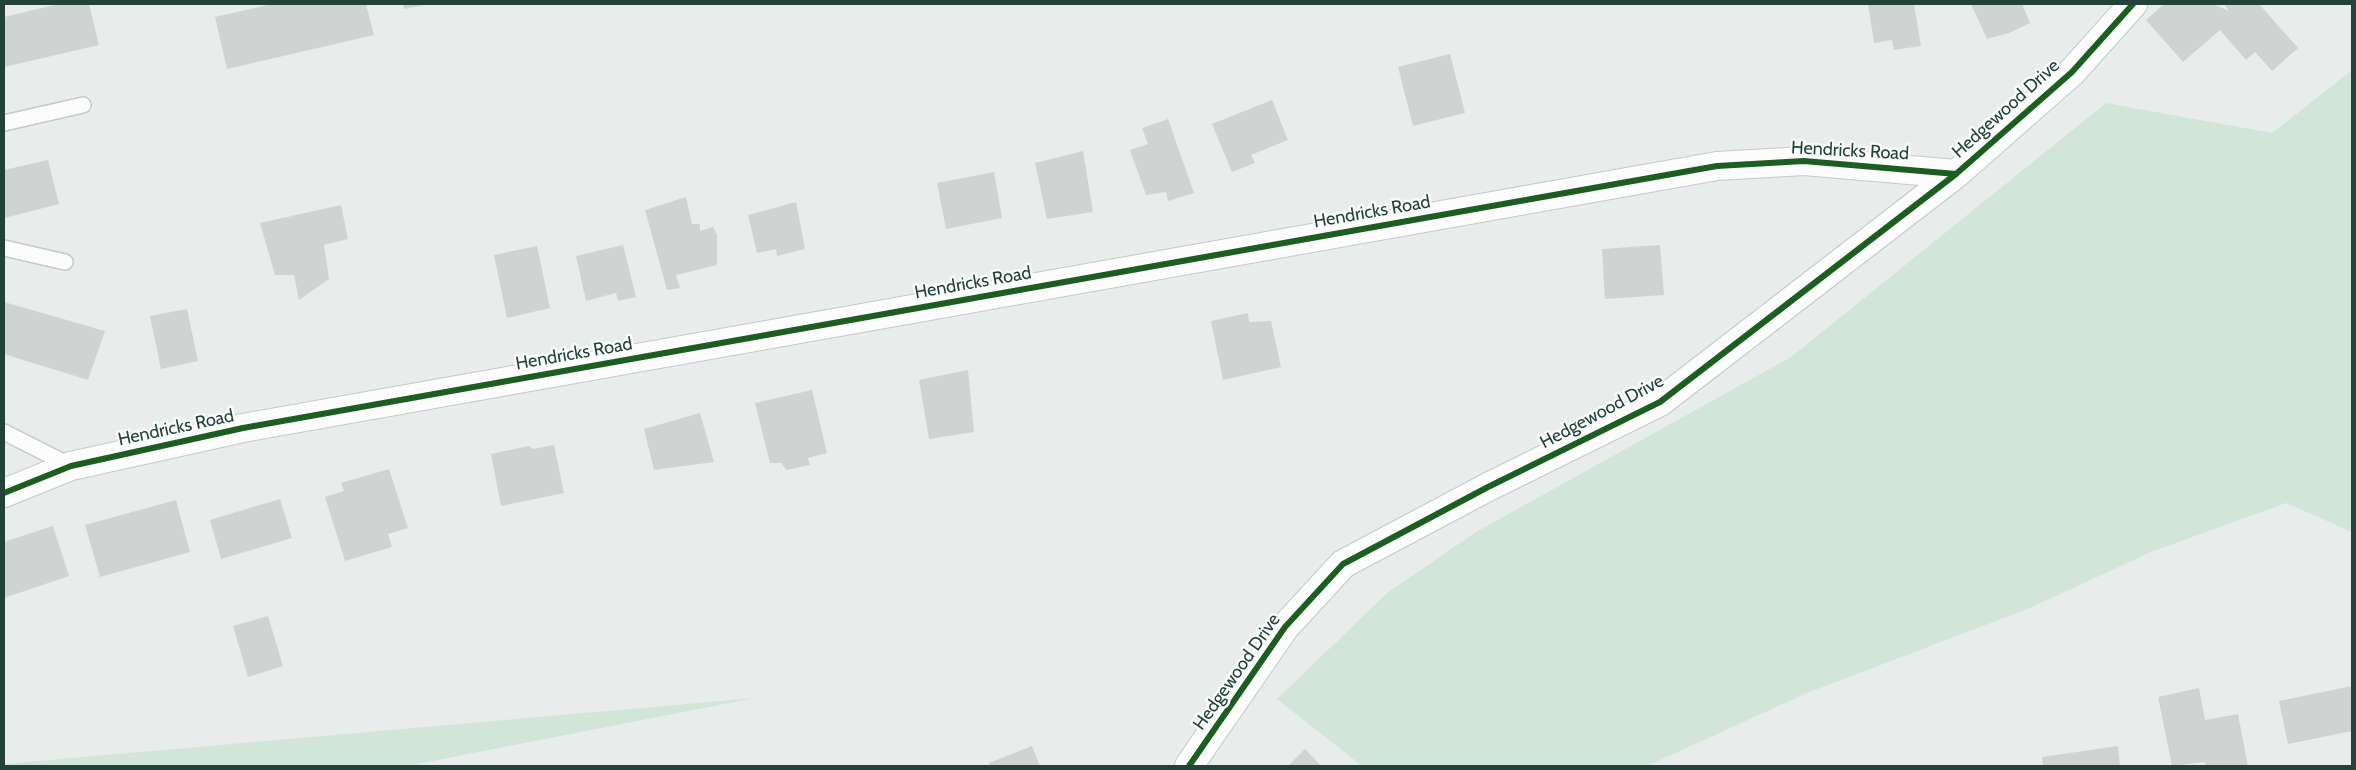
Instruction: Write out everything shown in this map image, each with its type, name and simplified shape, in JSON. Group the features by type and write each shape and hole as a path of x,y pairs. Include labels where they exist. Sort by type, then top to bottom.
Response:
{"street":[{"name":"Hedgewood Drive","path":"1189,766 1285,627 1343,564 1488,487 1660,402 1956,174 2072,72 2132,4"},
{"name":"Hendricks Road","path":"4,493 71,466 243,428 1717,166 1804,161 1956,174"}],"lane":[{"path":"4,122 83,104"},
{"path":"4,248 65,262"},
{"path":"4,432 71,466"}],"green space":[{"path":"2352,70 2352,532 2286,503 2151,552 2030,608 1807,693 1647,766 1362,766 1277,699 1387,593 1476,532 1791,357 2106,103 2272,133"},
{"path":"755,698 407,766 4,766 4,764"}],"building":[{"path":"59,4 89,4 99,45 4,67 4,17"},
{"path":"272,4 366,4 374,35 227,69 215,17"},
{"path":"403,4 424,4 424,5 404,9"},
{"path":"1868,4 1914,4 1921,46 1894,50 1892,40 1874,43"},
{"path":"1971,4 2022,4 2030,23 2009,33 1987,39"},
{"path":"2164,4 2213,4 2229,11 2224,4 2259,4 2298,48 2272,71 2255,52 2246,60 2220,30 2183,62 2146,20"},
{"path":"1450,54 1465,113 1413,126 1398,67"},
{"path":"1272,100 1288,140 1251,155 1255,163 1232,172 1212,124"},
{"path":"1168,119 1194,193 1168,201 1166,192 1146,195 1130,150 1148,144 1142,128"},
{"path":"1083,151 1093,212 1047,219 1035,163"},
{"path":"48,160 59,204 4,218 4,170"},
{"path":"994,172 1002,218 946,229 937,183"},
{"path":"686,197 692,224 700,224 700,231 713,227 717,235 717,265 676,275 680,288 667,290 645,210"},
{"path":"796,202 805,249 777,256 776,249 757,253 748,215"},
{"path":"341,205 348,239 324,245 329,279 299,300 294,275 275,275 260,223"},
{"path":"623,245 636,297 618,301 616,293 586,301 576,256"},
{"path":"1660,245 1664,295 1605,299 1602,249"},
{"path":"537,246 550,308 507,318 494,255"},
{"path":"4,302 105,331 88,380 4,354"},
{"path":"187,309 198,361 161,369 150,316"},
{"path":"1248,313 1249,322 1271,321 1281,367 1223,380 1211,321"},
{"path":"968,370 974,432 929,439 919,380"},
{"path":"812,390 827,453 808,458 810,465 786,470 782,463 770,463 755,403"},
{"path":"700,413 714,462 654,470 644,429"},
{"path":"554,445 564,493 501,506 491,454 529,446 533,449"},
{"path":"389,469 408,528 388,534 392,547 345,561 325,497 344,491 341,483"},
{"path":"280,499 292,538 221,559 210,520"},
{"path":"176,500 190,552 100,577 85,525"},
{"path":"53,526 69,576 4,598 4,542"},
{"path":"268,616 283,666 248,677 233,626"},
{"path":"2352,686 2352,731 2288,744 2279,701"},
{"path":"2199,688 2205,720 2238,714 2248,766 2206,766 2205,762 2172,766 2158,697"},
{"path":"1032,746 1040,766 990,766 989,763"},
{"path":"2118,746 2120,766 2043,766 2042,757"},
{"path":"1305,749 1321,766 1288,766"}],"cycle path":[{"path":"1189,766 1285,627 1343,564 1488,487 1660,402 1956,174 2072,72 2133,4"},
{"path":"4,493 71,466 243,428 1717,166 1804,161 1956,174"}]}
